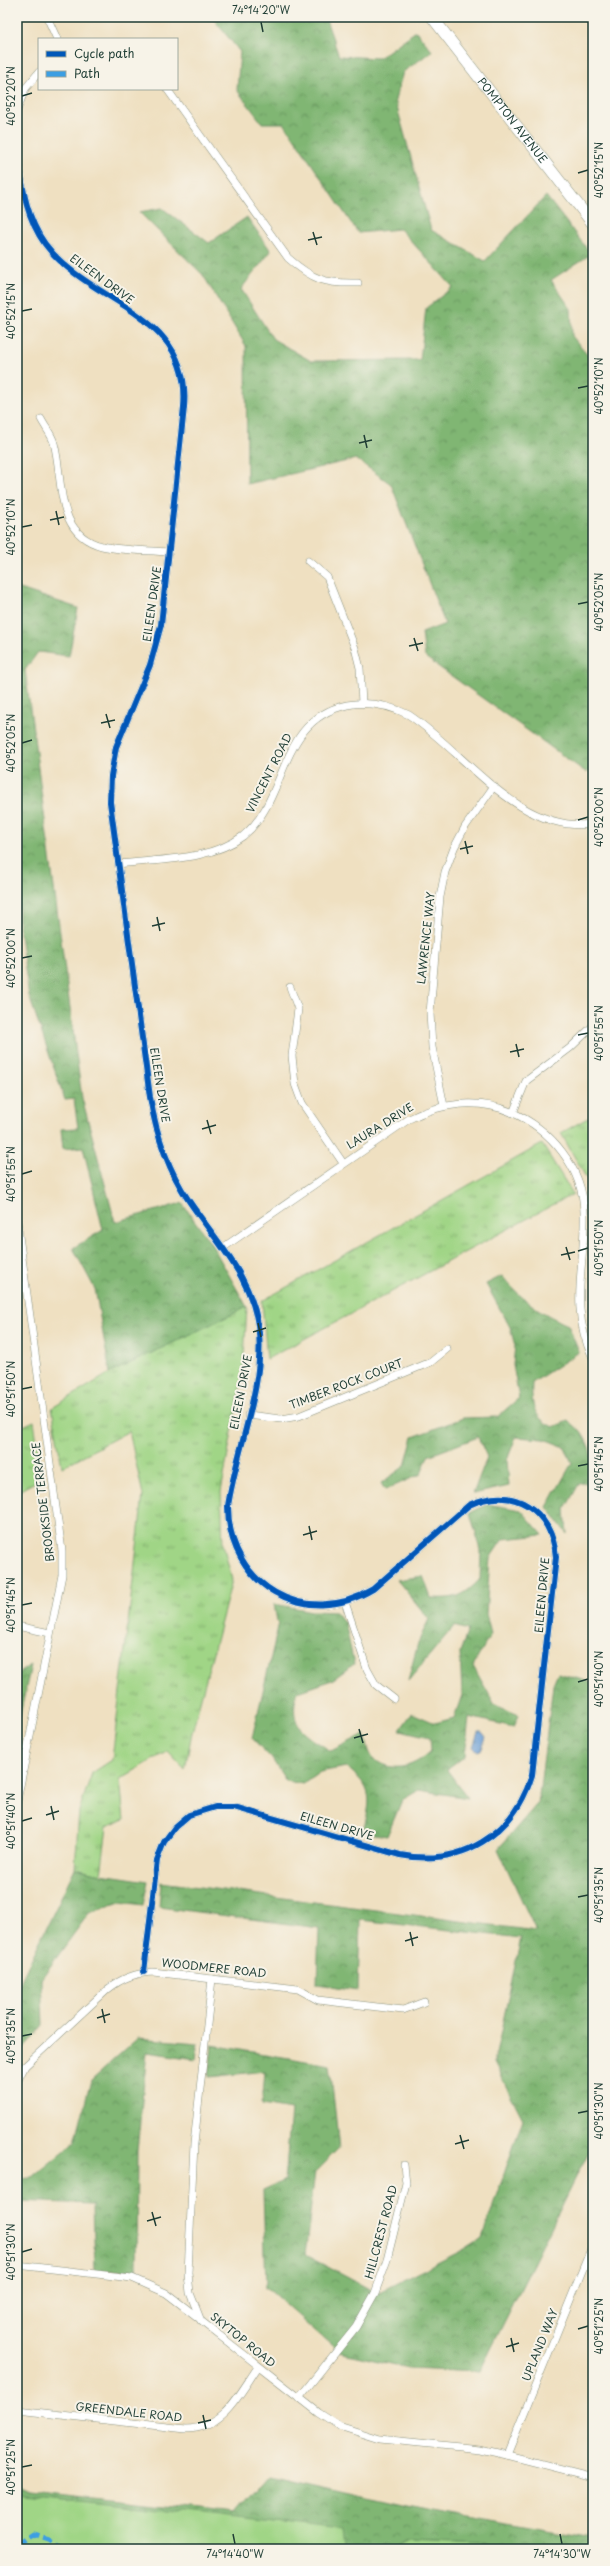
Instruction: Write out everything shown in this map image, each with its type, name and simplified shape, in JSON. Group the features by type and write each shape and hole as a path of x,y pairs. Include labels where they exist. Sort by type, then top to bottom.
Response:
{"main road":[{"name":"POMPTON AVENUE","path":"432,17 593,224"}],"street":[{"path":"47,17 57,38"},
{"path":"17,110 25,89 38,73"},
{"path":"168,90 288,258 305,272 331,284 358,283"},
{"name":"EILEEN DRIVE","path":"17,152 26,205 34,225 44,243 72,270 154,328 167,340 178,359 184,380 185,398 169,552 158,639 150,665 122,728 113,762 110,802 150,1097 157,1128 167,1159 181,1188 224,1247 247,1286 258,1322 259,1360 228,1506 229,1527 240,1558 261,1583 289,1599 322,1605 346,1602 364,1595 382,1583 462,1510 477,1501 493,1497 510,1498 525,1503 538,1513 551,1533 556,1561 534,1764 524,1797 512,1817 486,1841 466,1851 433,1858 400,1855 234,1808 216,1807 198,1811 175,1827 160,1851 144,1972"},
{"path":"41,419 54,442 66,514 79,533 93,542 109,548 169,552"},
{"path":"308,561 327,577 355,648 360,668 362,703"},
{"name":"VINCENT ROAD","path":"119,864 206,853 226,846 241,837 263,814 294,745 305,730 319,718 335,709 362,703 386,706 409,715 522,808 542,818 564,824 593,824"},
{"name":"LAWRENCE WAY","path":"444,1106 432,1046 430,1013 440,897 445,872 456,843 494,786"},
{"path":"290,987 298,1009 292,1056 295,1084 307,1112 343,1163"},
{"path":"513,1113 524,1085 530,1077 574,1045 593,1026"},
{"name":"LAURA DRIVE","path":"224,1247 343,1163 409,1119 444,1106 476,1104 513,1113 540,1129 558,1146 571,1166 580,1188 584,1212 579,1312 584,1338 593,1358"},
{"name":"BROOKSIDE TERRACE","path":"17,1221 62,1551 62,1575 17,1801"},
{"name":"TIMBER ROCK COURT","path":"248,1415 281,1419 299,1416 431,1362 446,1349"},
{"path":"346,1602 367,1669 376,1685 394,1700"},
{"path":"17,1626 50,1633"},
{"name":"WOODMERE ROAD","path":"17,2082 25,2066 108,1989 129,1976 144,1972 298,1988 318,2000 403,2010 424,2002"},
{"name":"SKYTOP ROAD","path":"212,1979 194,2144 188,2273 192,2298 201,2321 258,2367 334,2423 366,2436 507,2454 593,2477"},
{"name":"HILLCREST ROAD","path":"299,2398 356,2327 375,2293 387,2260 406,2183 404,2166"},
{"name":"UPLAND WAY","path":"507,2454 593,2244"},
{"path":"17,2265 132,2278 158,2288 201,2321"},
{"name":"GREENDALE ROAD","path":"17,2410 186,2429 200,2428 212,2424 228,2411 258,2367"}],"green space":[{"path":"212,17 325,17 339,56 379,58 416,31 432,51 403,72 395,100 431,230 485,261 546,196 591,254 551,280 571,309 572,336 593,362 593,766 587,773 425,657 422,633 445,624 391,484 356,459 247,484 246,346 203,275 139,212 162,208 209,243 247,217 271,251 241,289 273,339 311,361 420,360 426,308 453,287 400,229 358,233 284,123 262,123 237,90 240,52"},
{"path":"17,588 78,608 69,656 38,652 25,670 82,1098 115,1222 182,1203 212,1245 247,1307 110,1373 95,1289 73,1248 103,1230 83,1147 63,1149 61,1129 78,1128 74,1099 65,1100 29,996 19,928"},
{"path":"593,1115 593,1178 588,1181 561,1133"},
{"path":"542,1144 573,1194 267,1359 262,1301"},
{"path":"593,1178 593,1257 588,1181"},
{"path":"502,1276 524,1299 532,1305 568,1325 579,1352 532,1383 533,1403 537,1414 541,1419 553,1427 568,1421 575,1426 586,1439 591,1455 593,1481 579,1484 565,1509 567,1534 547,1507 572,1463 565,1447 544,1439 516,1437 507,1460 509,1486 473,1494 487,1457 478,1437 428,1456 421,1474 385,1490 381,1483 405,1466 413,1437 463,1418 497,1417 519,1398 513,1365 515,1346 510,1327 486,1284"},
{"path":"247,1307 243,1373 221,1492 223,1544 232,1580 192,1732 185,1769 168,1751 120,1779 124,1820 107,1827 101,1874 75,1868 79,1811 92,1773 112,1760 143,1495 129,1431 62,1467 52,1408 128,1362"},
{"path":"34,1421 42,1478 17,1492 17,1429"},
{"path":"488,1504 521,1510 543,1535 503,1539 490,1558 486,1614 491,1634 473,1666 495,1705 519,1715 514,1727 469,1717 465,1756 447,1770 468,1798 419,1790 402,1800 387,1836 363,1832 368,1811 368,1796 362,1782 346,1767 320,1772 303,1784 286,1781 272,1759 252,1738 278,1627 274,1604 312,1611 336,1612 345,1623 354,1664 332,1680 297,1692 295,1714 300,1728 313,1740 331,1751 365,1734 369,1752 375,1760 382,1764 390,1767 397,1767 419,1761 431,1751 430,1737 400,1730 412,1713 435,1723 454,1718 462,1695 460,1652 468,1630 454,1626 408,1681 418,1643 429,1619 397,1580 423,1576 431,1598 458,1596 469,1590 480,1579 481,1550 470,1513"},
{"path":"31,1665 18,1724 17,1724 17,1674"},
{"path":"558,1673 593,1683 593,2143 480,2371 409,2368 339,2352 266,2287 263,2190 285,2180 291,2110 262,2105 265,2071 209,2077 212,2045 330,2065 339,2148 315,2172 305,2255 377,2293 463,2250 482,2238 523,2119 494,2063 521,1938 360,1920 358,1990 317,1984 319,1928 159,1907 161,1882 536,1931 498,1849 538,1803 553,1685"},
{"path":"75,1868 101,1874 148,1881 143,1905 120,1902 89,1913 41,1979 43,2025 17,2056 17,1989"},
{"path":"138,2038 198,2043 196,2059 147,2052 137,2150 136,2270 95,2271 93,2204 17,2201 17,2178 33,2177 75,2142 91,2080"},
{"path":"268,2474 406,2505 593,2538 591,2549 537,2549 505,2543 404,2539 389,2549 17,2549 17,2485 30,2491 234,2514"},
{"path":"17,2494 343,2531 345,2549 17,2549"},
{"path":"404,2539 505,2543 537,2549 389,2549"}],"water":[{"path":"478,1732 482,1732 486,1737 482,1749 478,1751 473,1747"}],"marked path":[{"path":"17,2545 33,2534 49,2539 64,2549"}],"cycle path":[{"path":"17,152 25,200 33,222 45,244 65,265 87,282 135,313 156,330 172,350 182,375 184,407 161,625 150,665 116,747 111,776 110,802 150,1097 159,1138 175,1177 189,1201 233,1263 250,1296 256,1314 259,1333 257,1375 228,1506 231,1534 241,1558 256,1578 275,1592 297,1602 322,1604 347,1600 373,1589 469,1505 485,1499 501,1498 515,1500 528,1506 538,1514 547,1526 553,1540 556,1557 532,1775 524,1796 512,1814 498,1830 482,1842 464,1851 444,1856 422,1857 400,1855 234,1807 215,1807 189,1815 175,1827 164,1842 157,1860 144,1972"}]}
